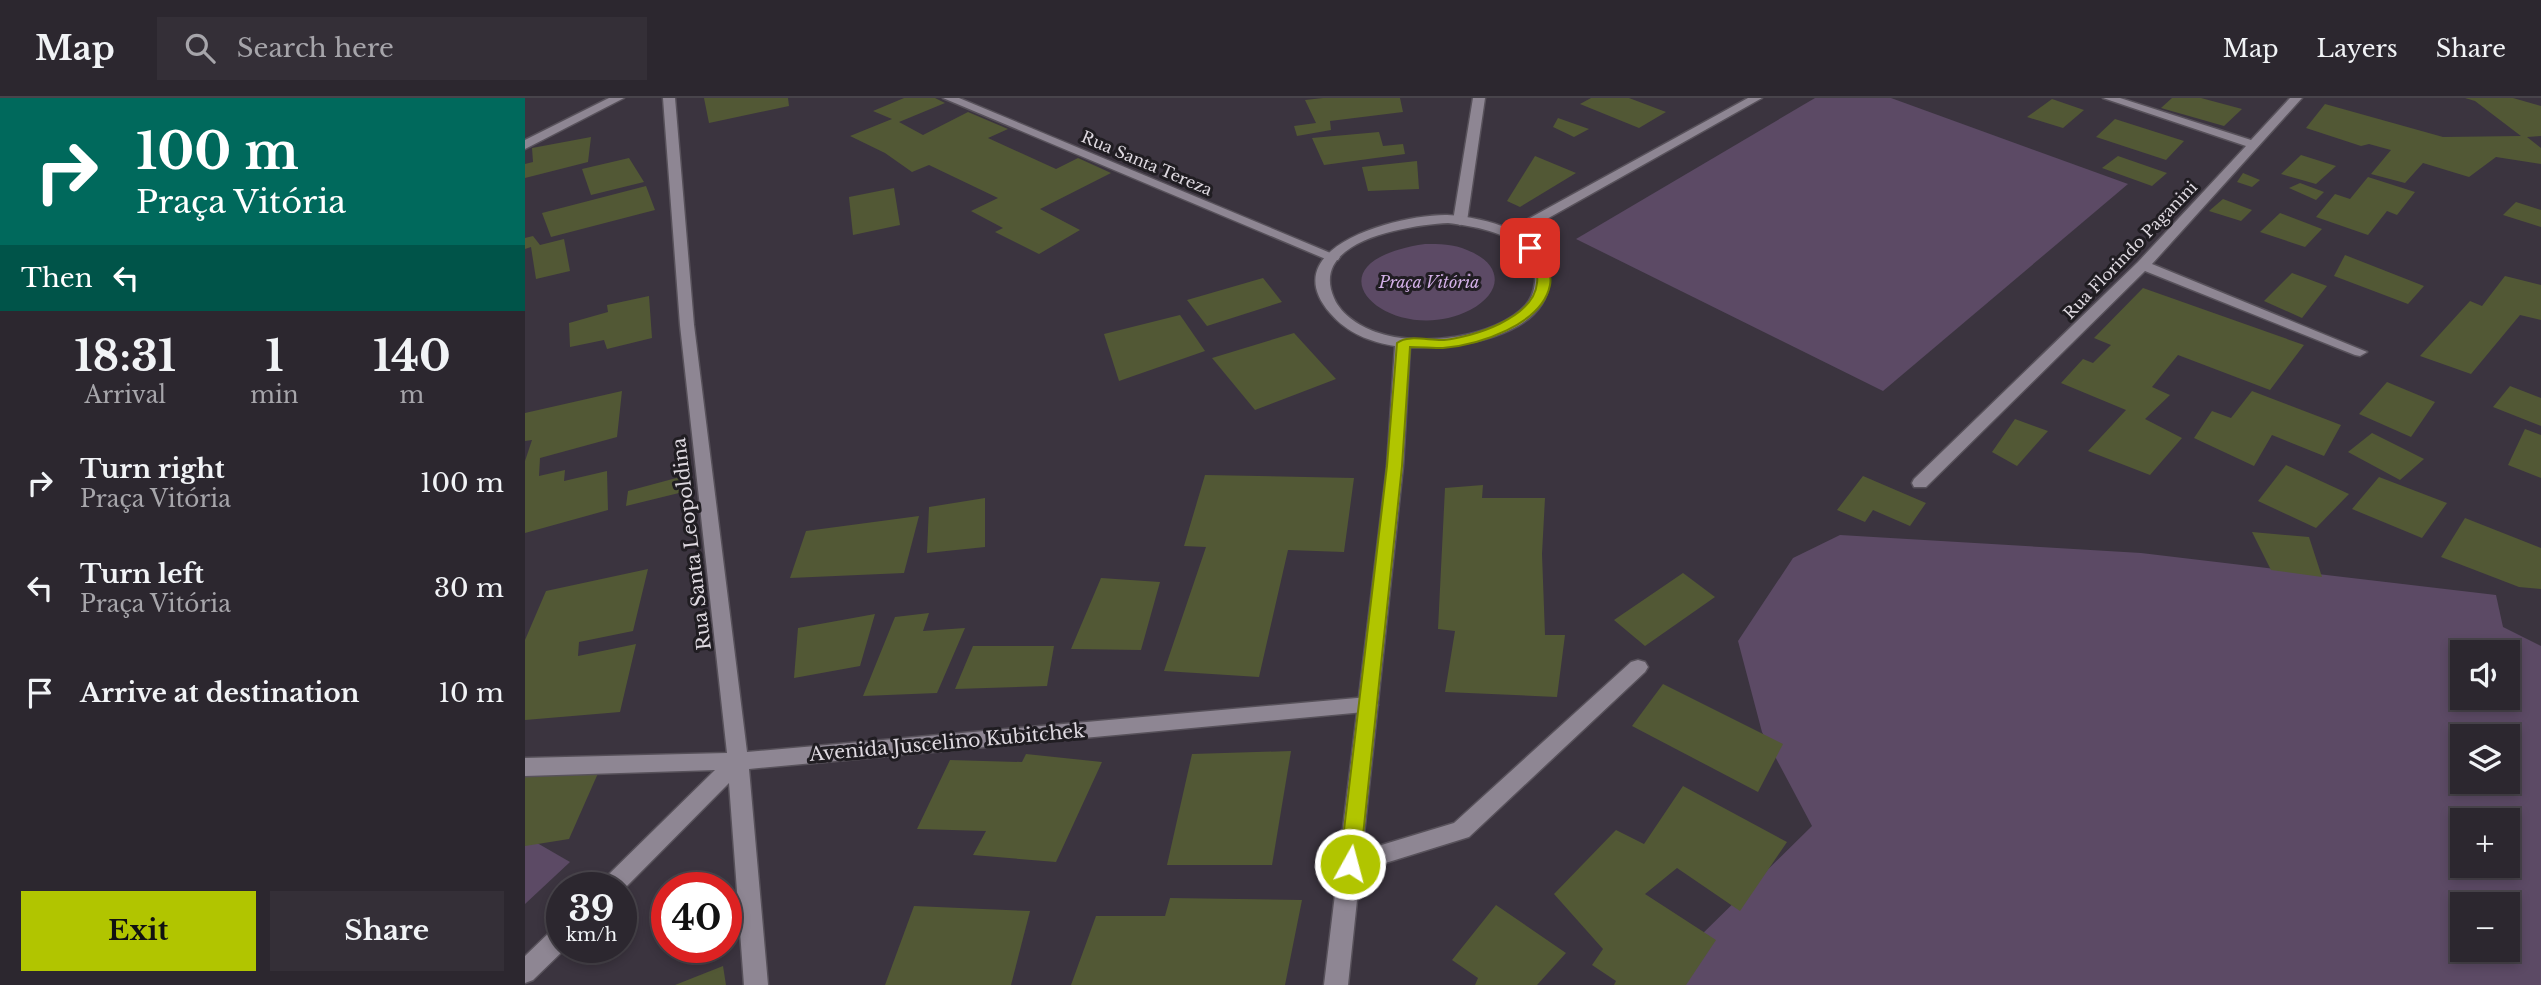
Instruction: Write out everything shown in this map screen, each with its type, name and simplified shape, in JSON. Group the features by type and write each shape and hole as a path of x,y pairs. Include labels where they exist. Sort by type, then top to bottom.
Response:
{"street":[{"path":"525,145 618,98"},
{"name":"Rua Santa Leopoldina","path":"669,98 687,325 738,761 756,985"},
{"name":"Rua Santa Tereza","path":"949,98 1333,257"},
{"path":"1460,221 1479,98"},
{"path":"1510,234 1756,98"},
{"path":"2109,98 2255,145"},
{"name":"Rua Florindo Paganini","path":"1920,484 2143,265 2296,98"},
{"path":"1410,221 1460,221 1493,227 1510,234 1530,248 1542,265 1544,285 1535,304 1515,321 1483,336 1444,344 1403,343 1367,334 1339,319 1324,299 1322,278 1333,257 1352,241 1379,229 1410,221"},
{"path":"2143,265 2360,352"},
{"path":"1336,985 1395,466 1403,343"},
{"path":"1350,864 1461,830 1638,667"},
{"name":"Avenida Juscelino Kubitchek","path":"525,767 738,761 1368,705"},
{"path":"626,872 738,761"},
{"path":"525,972 546,952"}],"green space":[{"path":"1815,98 1891,98 2128,184 1883,391 1576,239"},
{"name":"Praça Vitória","path":"1425,244 1457,247 1479,256 1493,270 1495,278 1489,295 1470,310 1440,319 1412,319 1387,312 1369,299 1362,284 1366,268 1386,254"},
{"path":"1840,535 2141,553 2496,595 2503,627 2541,646 2541,985 1656,985 1696,940 1812,826 1762,732 1738,641 1793,558"},
{"path":"525,836 570,862 559,872 546,872 546,884 525,904"}],"building":[{"path":"704,98 788,98 789,106 709,123"},
{"path":"904,98 935,98 945,103 899,122 923,135 968,112 1008,129 988,138 1056,169 1078,158 1111,173 1040,209 1080,230 1039,254 995,232 1003,228 971,211 998,198 929,165 912,172 885,153 850,136 892,119 873,111"},
{"path":"1400,98 1403,112 1330,121 1331,130 1297,136 1294,126 1316,123 1305,100"},
{"path":"1591,98 1629,98 1666,112 1639,128 1580,104"},
{"path":"2172,98 2201,98 2242,109 2224,126 2161,108"},
{"path":"2465,98 2513,98 2541,106 2541,136 2527,137 2541,148 2541,164 2496,157 2469,177 2423,163 2405,183 2371,174 2391,150 2369,144 2361,146 2306,128 2325,104 2443,137 2521,136 2475,101"},
{"path":"2052,99 2084,110 2063,128 2027,117"},
{"path":"1558,118 1589,129 1574,137 1553,127"},
{"path":"2115,119 2184,141 2166,160 2096,137"},
{"path":"1379,132 1383,146 1403,144 1405,154 1324,165 1312,138"},
{"path":"591,137 588,162 525,178 525,164 533,162 532,148"},
{"path":"2301,155 2336,166 2316,184 2281,174"},
{"path":"1535,156 1576,173 1520,207 1507,201"},
{"path":"2118,156 2167,173 2152,186 2102,168"},
{"path":"629,158 644,182 591,195 582,169"},
{"path":"1417,161 1419,189 1368,191 1362,167"},
{"path":"2243,173 2260,180 2252,187 2237,182"},
{"path":"2368,177 2415,192 2397,215 2387,211 2368,235 2316,217 2335,194 2350,199"},
{"path":"2300,183 2324,192 2316,200 2289,188"},
{"path":"646,186 655,210 551,237 542,213"},
{"path":"894,188 900,225 853,235 849,197"},
{"path":"2223,199 2252,210 2241,221 2209,211"},
{"path":"2516,202 2541,210 2541,227 2503,215"},
{"path":"2280,213 2322,229 2305,247 2260,232"},
{"path":"533,236 540,245 564,239 570,271 536,279 531,247 525,249 525,238"},
{"path":"2345,255 2424,286 2408,304 2334,276"},
{"path":"2292,273 2327,286 2302,318 2264,301"},
{"path":"2505,276 2541,285 2541,320 2520,315 2471,374 2420,356 2470,301 2482,306"},
{"path":"1263,278 1282,302 1207,326 1187,300"},
{"path":"2143,288 2304,345 2270,390 2178,355 2152,387 2170,395 2145,419 2182,438 2150,475 2088,451 2126,410 2061,383 2083,359 2093,363 2111,345 2094,338"},
{"path":"649,296 652,338 607,349 604,340 570,347 569,323 608,312 607,305"},
{"path":"1180,315 1205,351 1119,381 1104,334"},
{"path":"1294,333 1336,379 1255,410 1212,358"},
{"path":"2387,382 2435,402 2411,437 2359,414"},
{"path":"2510,386 2541,398 2541,426 2493,407"},
{"path":"622,391 617,437 540,458 539,476 565,470 564,481 607,471 608,510 525,533 525,461 532,440 525,441 525,413"},
{"path":"2252,391 2341,425 2324,456 2272,435 2254,466 2194,438 2212,411 2231,418"},
{"path":"2015,419 2048,431 2017,466 1992,452"},
{"path":"2525,429 2541,435 2541,478 2508,465"},
{"path":"2372,433 2424,459 2400,480 2348,452"},
{"path":"2286,465 2349,494 2316,528 2258,501"},
{"path":"1205,475 1354,478 1344,552 1288,550 1259,677 1164,671 1206,547 1184,546"},
{"path":"1863,476 1926,503 1910,526 1873,510 1865,522 1837,510"},
{"path":"680,477 679,493 626,506 628,491"},
{"path":"2379,477 2447,503 2422,538 2352,509"},
{"path":"1483,485 1482,498 1545,498 1542,554 1545,635 1565,635 1557,697 1445,692 1455,631 1438,629 1445,488"},
{"path":"985,498 985,547 927,553 929,507"},
{"path":"919,516 904,573 790,578 806,531"},
{"path":"2465,518 2541,548 2541,589 2519,587 2441,557"},
{"path":"2252,532 2309,537 2322,577 2271,570"},
{"path":"648,569 633,631 579,642 578,656 636,644 620,712 525,720 525,640 546,591"},
{"path":"1683,573 1715,597 1645,646 1614,620"},
{"path":"1101,578 1160,582 1141,650 1071,649"},
{"path":"929,613 923,631 965,628 937,693 863,696 895,617"},
{"path":"875,614 860,666 794,678 798,628"},
{"path":"973,646 1054,646 1047,686 955,689"},
{"path":"1663,684 1783,744 1758,792 1632,726"},
{"path":"1291,751 1272,865 1167,865 1192,754"},
{"path":"1026,754 1102,762 1056,862 973,855 986,831 917,829 950,760 1022,762"},
{"path":"599,771 569,839 525,846 525,776"},
{"path":"1683,786 1787,842 1740,911 1677,868 1645,894 1716,940 1686,985 1614,985 1616,981 1592,965 1603,949 1554,894 1616,830 1644,844"},
{"path":"1170,898 1302,900 1285,985 1071,985 1096,916 1165,916"},
{"path":"1496,905 1566,953 1537,985 1475,985 1478,978 1452,960"},
{"path":"914,906 1030,911 1011,985 885,985"},
{"path":"723,966 726,985 675,985"}],"route":[{"path":"1350,864 1395,466 1403,343 1444,344 1483,336 1515,321 1535,304 1544,285 1542,265 1530,248"}]}
